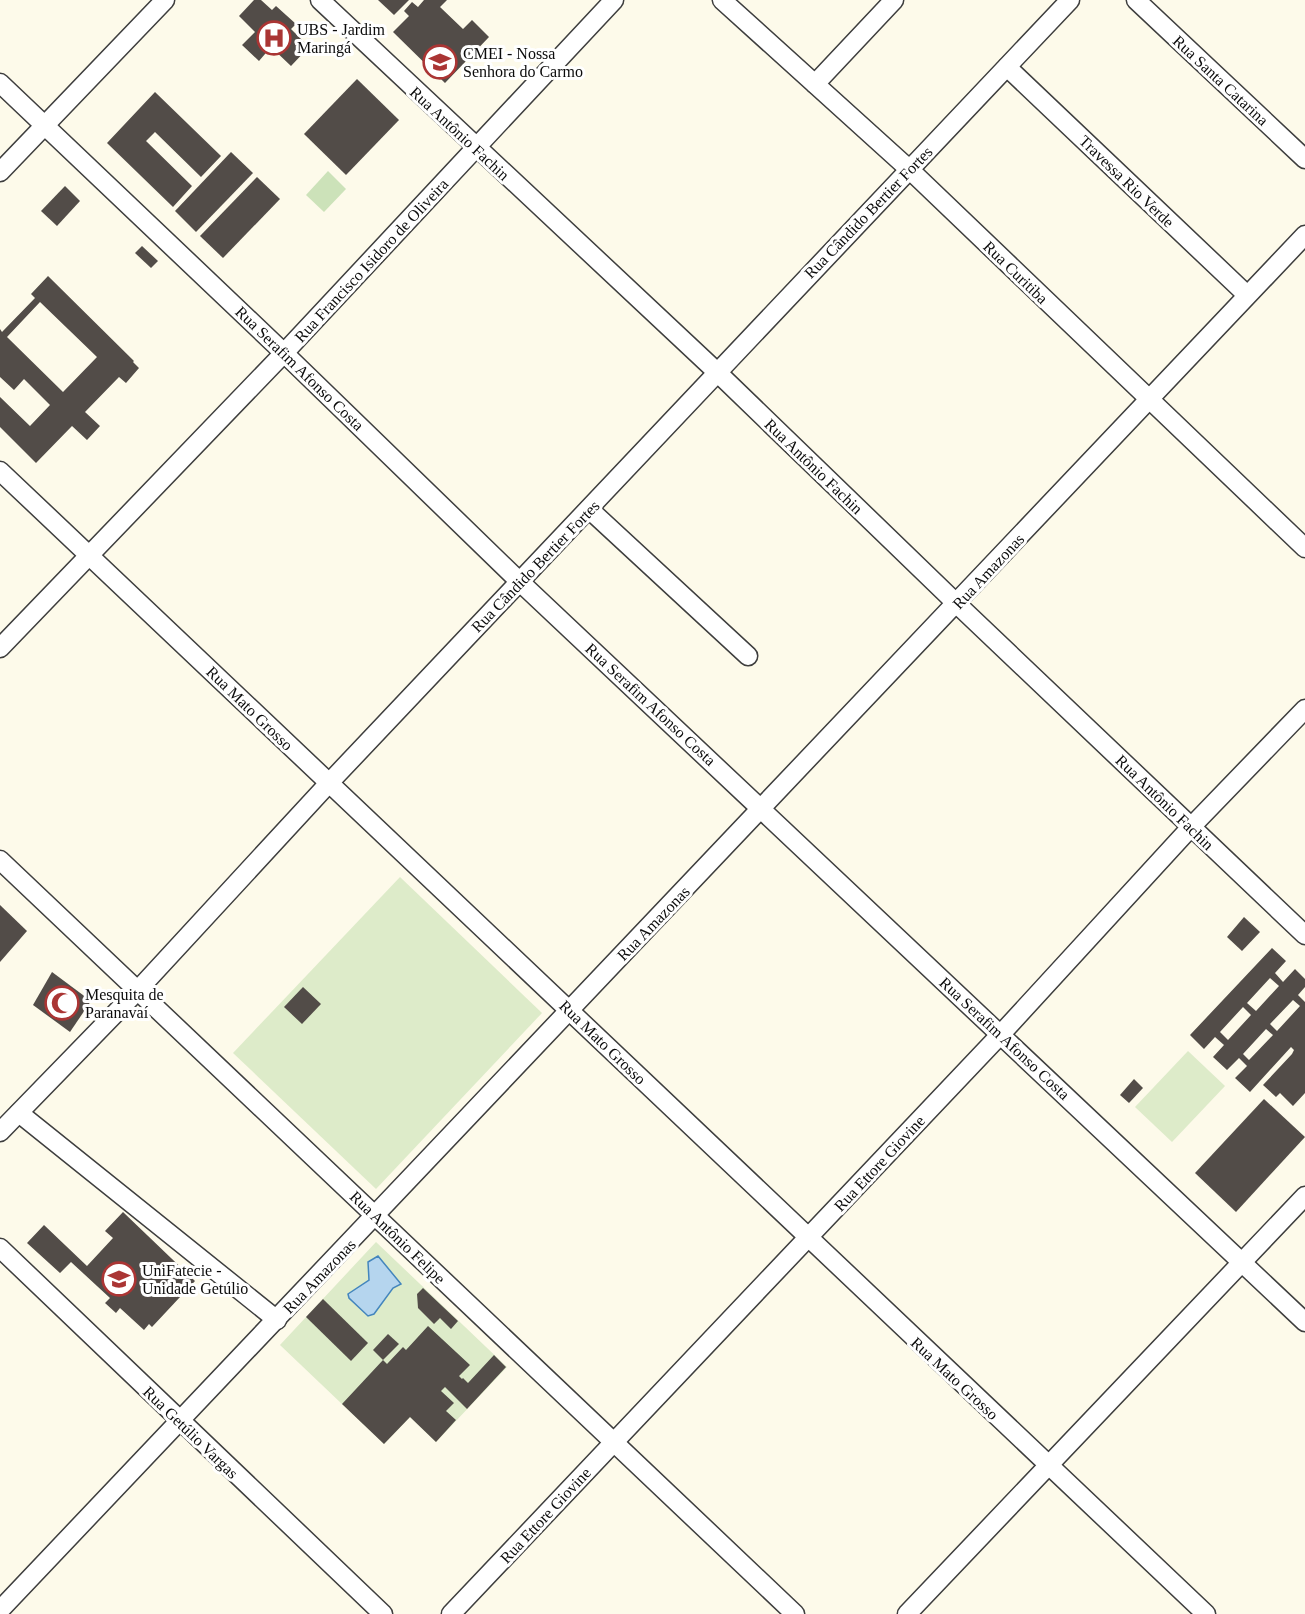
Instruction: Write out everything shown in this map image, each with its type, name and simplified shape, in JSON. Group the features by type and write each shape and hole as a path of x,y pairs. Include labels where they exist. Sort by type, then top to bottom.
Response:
{"street":[{"path":"0,172 165,0"},
{"name":"Rua Antônio Fachin","path":"320,0 718,373 1305,935"},
{"name":"Rua Francisco Isidoro de Oliveira","path":"0,648 284,353 614,0"},
{"name":"Rua Curitiba","path":"722,0 910,170 1305,548"},
{"path":"815,84 894,0"},
{"name":"Rua Cândido Bertier Fortes","path":"0,1132 138,990 519,580 589,509 800,283 1070,0"},
{"name":"Rua Santa Catarina","path":"1136,0 1305,159"},
{"name":"Travessa Rio Verde","path":"1007,67 1247,295"},
{"name":"Rua Serafim Afonso Costa","path":"0,83 519,580 1305,1323"},
{"name":"Rua Amazonas","path":"0,1610 1305,235"},
{"name":"Rua Mato Grosso","path":"0,471 1206,1614"},
{"path":"589,509 748,656"},
{"name":"Rua Ettore Giovine","path":"451,1614 1001,1034 1191,827 1305,709"},
{"name":"Rua Antônio Felipe","path":"0,861 795,1614"},
{"path":"19,1113 277,1320"},
{"path":"907,1614 1305,1196"},
{"name":"Rua Getúlio Vargas","path":"0,1248 383,1614"}],"green space":[{"path":"328,171 346,189 324,212 306,195"},
{"path":"400,877 542,1013 376,1189 233,1053"},
{"path":"1188,1051 1225,1086 1172,1142 1135,1107"},
{"path":"376,1242 507,1367 436,1442 410,1417 384,1444 280,1345"}],"water":[{"path":"378,1256 401,1284 393,1288 374,1314 368,1316 349,1298 348,1294 369,1280 368,1262"}],"building":[{"name":"UBS - Jardim Maringá","path":"254,0 261,0 272,10 276,6 296,24 291,29 309,47 291,66 271,47 259,61 242,45 255,32 239,16"},
{"path":"378,0 409,0 394,15"},
{"path":"424,0 447,0 440,7 463,29 472,20 489,37 445,83 393,32 409,16 404,11 412,2 418,7"},
{"path":"357,79 399,120 346,175 304,134"},
{"path":"155,92 221,156 201,177 155,132 146,141 192,186 173,207 107,143"},
{"path":"231,152 253,173 196,232 175,211"},
{"path":"257,177 280,199 223,258 200,236"},
{"path":"65,186 80,201 57,226 41,211"},
{"path":"142,246 158,261 151,268 135,253"},
{"path":"48,276 139,368 126,383 119,377 85,412 100,426 87,440 72,426 36,463 0,427 0,397 30,426 50,405 24,379 14,390 0,377 0,329 2,332 35,298 31,294","holes":["40,302 97,357 63,392 7,337"]},
{"path":"0,905 27,931 0,962"},
{"path":"1244,917 1260,932 1242,951 1227,937"},
{"path":"1272,948 1286,961 1275,973 1283,982 1295,969 1305,979 1305,987 1298,995 1305,1002 1305,1093 1293,1106 1280,1093 1276,1097 1263,1085 1292,1054 1294,1050 1291,1047 1250,1092 1235,1078 1247,1066 1239,1058 1227,1070 1213,1057 1224,1045 1215,1037 1204,1049 1190,1035","holes":["1270,978 1279,986 1256,1011 1247,1003","1293,1000 1300,1006 1277,1031 1270,1024","1243,1007 1251,1015 1228,1040 1220,1032","1266,1029 1273,1035 1249,1060 1243,1054"]},
{"name":"Mesquita de Paranavaí","path":"52,972 91,1001 70,1032 33,1005"},
{"path":"303,987 321,1004 302,1024 284,1007"},
{"path":"1134,1079 1143,1088 1129,1103 1120,1095"},
{"path":"1264,1099 1305,1137 1236,1212 1195,1173"},
{"path":"123,1212 195,1281 152,1327 149,1324 144,1330 120,1308 116,1313 105,1303 110,1298 71,1262 60,1273 27,1243 44,1225 87,1266 113,1238 105,1231"},
{"path":"423,1288 458,1321 451,1329 440,1318 434,1324 418,1308 417,1294"},
{"path":"323,1299 368,1343 351,1361 306,1317"},
{"path":"428,1326 470,1365 459,1376 468,1383 494,1355 506,1367 467,1409 445,1387 441,1391 454,1403 446,1411 456,1420 436,1442 410,1417 384,1444 342,1404 383,1360 387,1364 403,1347 406,1350"},
{"path":"388,1334 399,1344 383,1360 373,1350"}],"place":[{"name":"UBS - Jardim Maringá","path":"274,38"},
{"name":"CMEI - Nossa Senhora do Carmo","path":"440,62"},
{"name":"Mesquita de Paranavaí","path":"62,1003"},
{"name":"UniFatecie - Unidade Getúlio","path":"119,1279"}]}
